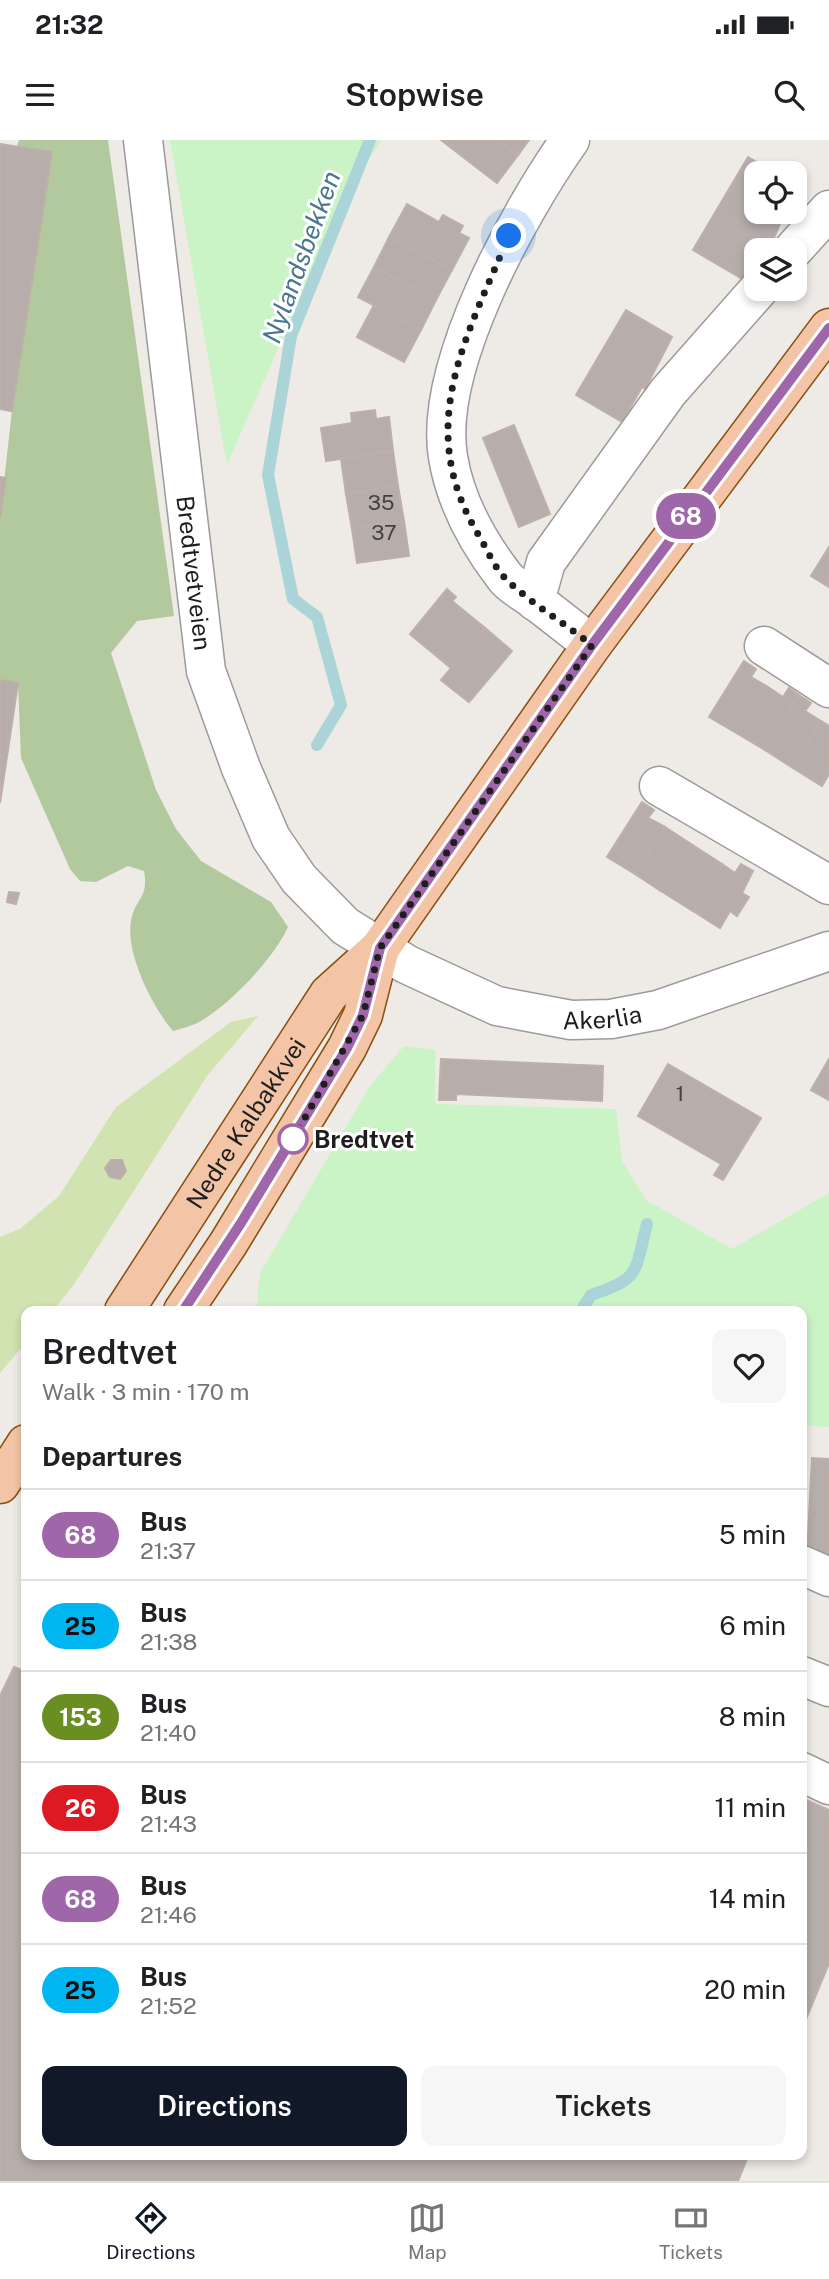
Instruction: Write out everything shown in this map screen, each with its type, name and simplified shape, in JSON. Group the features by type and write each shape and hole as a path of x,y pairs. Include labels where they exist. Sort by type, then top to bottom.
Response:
{"main road":[{"name":"Nedre Kalbakkvei","path":"127,1306 329,994 380,948 592,645 829,328"},
{"name":"Nedre Kalbakkvei","path":"186,1306 241,1223 347,1048 363,1015 380,948"},
{"path":"0,1485 21,1452"},
{"path":"0,1485 21,1471"}],"street":[{"name":"Bredtvetveien","path":"143,140 206,671 241,768 271,838 299,879 323,906 345,926 380,948"},
{"path":"570,140 541,181 509,236 472,324 454,380 448,416 447,456 463,510 505,579 592,645"},
{"path":"804,238 829,209"},
{"path":"535,601 546,562 668,392 748,301"},
{"path":"764,646 829,688"},
{"path":"659,786 829,886"},
{"name":"Akerlia","path":"380,948 406,964 497,1006 571,1020 611,1019 658,1010 829,951"},
{"path":"807,1567 829,1577"},
{"path":"807,1678 829,1687"},
{"path":"807,1774 829,1784"}],"green space":[{"path":"19,140 108,140 174,616 137,621 111,653 156,790 176,829 201,861 271,902 288,927 273,953 237,993 199,1022 173,1031 149,995 132,948 131,921 145,887 144,871 128,866 96,882 80,881 70,869 21,758 18,684 0,680 0,518 12,410 52,153 17,146"},
{"path":"170,140 381,140 344,197 227,465"},
{"path":"258,1016 207,1076 73,1286 57,1306 21,1306 21,1348 0,1373 0,1237 20,1229 59,1196 116,1107 231,1022"},
{"path":"404,1046 435,1050 435,1104 616,1109 622,1161 646,1200 732,1249 829,1193 829,1427 807,1425 807,1306 257,1306 260,1273 370,1086"}],"building":[{"path":"441,140 497,140 518,155 497,183"},
{"path":"497,140 529,140 518,155"},
{"path":"0,144 52,152 12,411 0,409"},
{"path":"744,164 744,224 780,224 774,238 744,238 744,280 693,250"},
{"path":"407,204 439,222 443,215 463,226 459,233 469,238 452,270 389,237"},
{"path":"389,237 452,270 436,300 374,267"},
{"path":"374,267 436,300 421,330 358,297"},
{"path":"374,305 421,330 404,362 357,337"},
{"path":"626,310 672,337 645,389 642,387 622,422 576,395"},
{"path":"375,410 376,419 389,417 393,451 326,461 321,428 352,423 351,413"},
{"path":"514,425 550,514 519,527 483,438"},
{"path":"393,451 398,486 346,494 341,459"},
{"path":"0,477 6,478 0,518"},
{"path":"398,486 404,521 352,529 346,494"},
{"path":"404,521 409,556 357,563 352,529"},
{"path":"829,547 829,587 811,576"},
{"path":"447,589 456,597 452,601 485,628 451,668 410,634"},
{"path":"485,628 512,651 469,702 441,680"},
{"path":"744,661 756,669 751,677 768,687 738,734 709,717"},
{"path":"0,680 18,683 0,803"},
{"path":"768,687 783,697 789,688 799,695 765,750 738,734"},
{"path":"799,695 811,703 805,711 821,721 793,768 765,750"},
{"path":"821,721 829,726 829,774 822,786 793,768"},
{"path":"642,802 654,810 648,818 665,827 635,874 607,857"},
{"path":"665,827 691,844 661,891 635,874"},
{"path":"691,844 722,864 693,911 661,891"},
{"path":"722,864 735,873 741,864 753,871 742,893 749,897 737,916 730,911 720,928 693,911"},
{"path":"9,892 19,893 16,904 7,902"},
{"path":"441,1059 603,1066 602,1101 456,1094 456,1100 439,1100"},
{"path":"829,1059 829,1100 811,1090"},
{"path":"668,1064 761,1118 723,1180 714,1175 721,1164 638,1116"},
{"path":"111,1160 122,1160 126,1171 120,1179 110,1177 105,1168"},
{"path":"812,1458 829,1459 829,1565 807,1556"},
{"path":"14,1667 21,1670 21,2160 747,2160 738,2181 0,2181 0,1696"},
{"path":"807,1800 829,1810 829,1963 807,2017"}],"waterway":[{"name":"Nylandsbekken","path":"317,745 341,705 317,617 293,599 268,475 291,336 370,140"},
{"name":"Nylandsbekken","path":"584,1306 591,1295 619,1284 633,1272 647,1224"}],"bus line":[{"name":"68","path":"186,1306 241,1223 347,1048 363,1015 380,948 592,645 714,478 829,328"}],"place":[{"name":"Bredtvet","path":"293,1139"}],"route":[{"path":"293,1139 347,1048 363,1015 380,948 592,645 505,579 463,510 447,456 448,416 454,380 472,324 509,236"}]}
